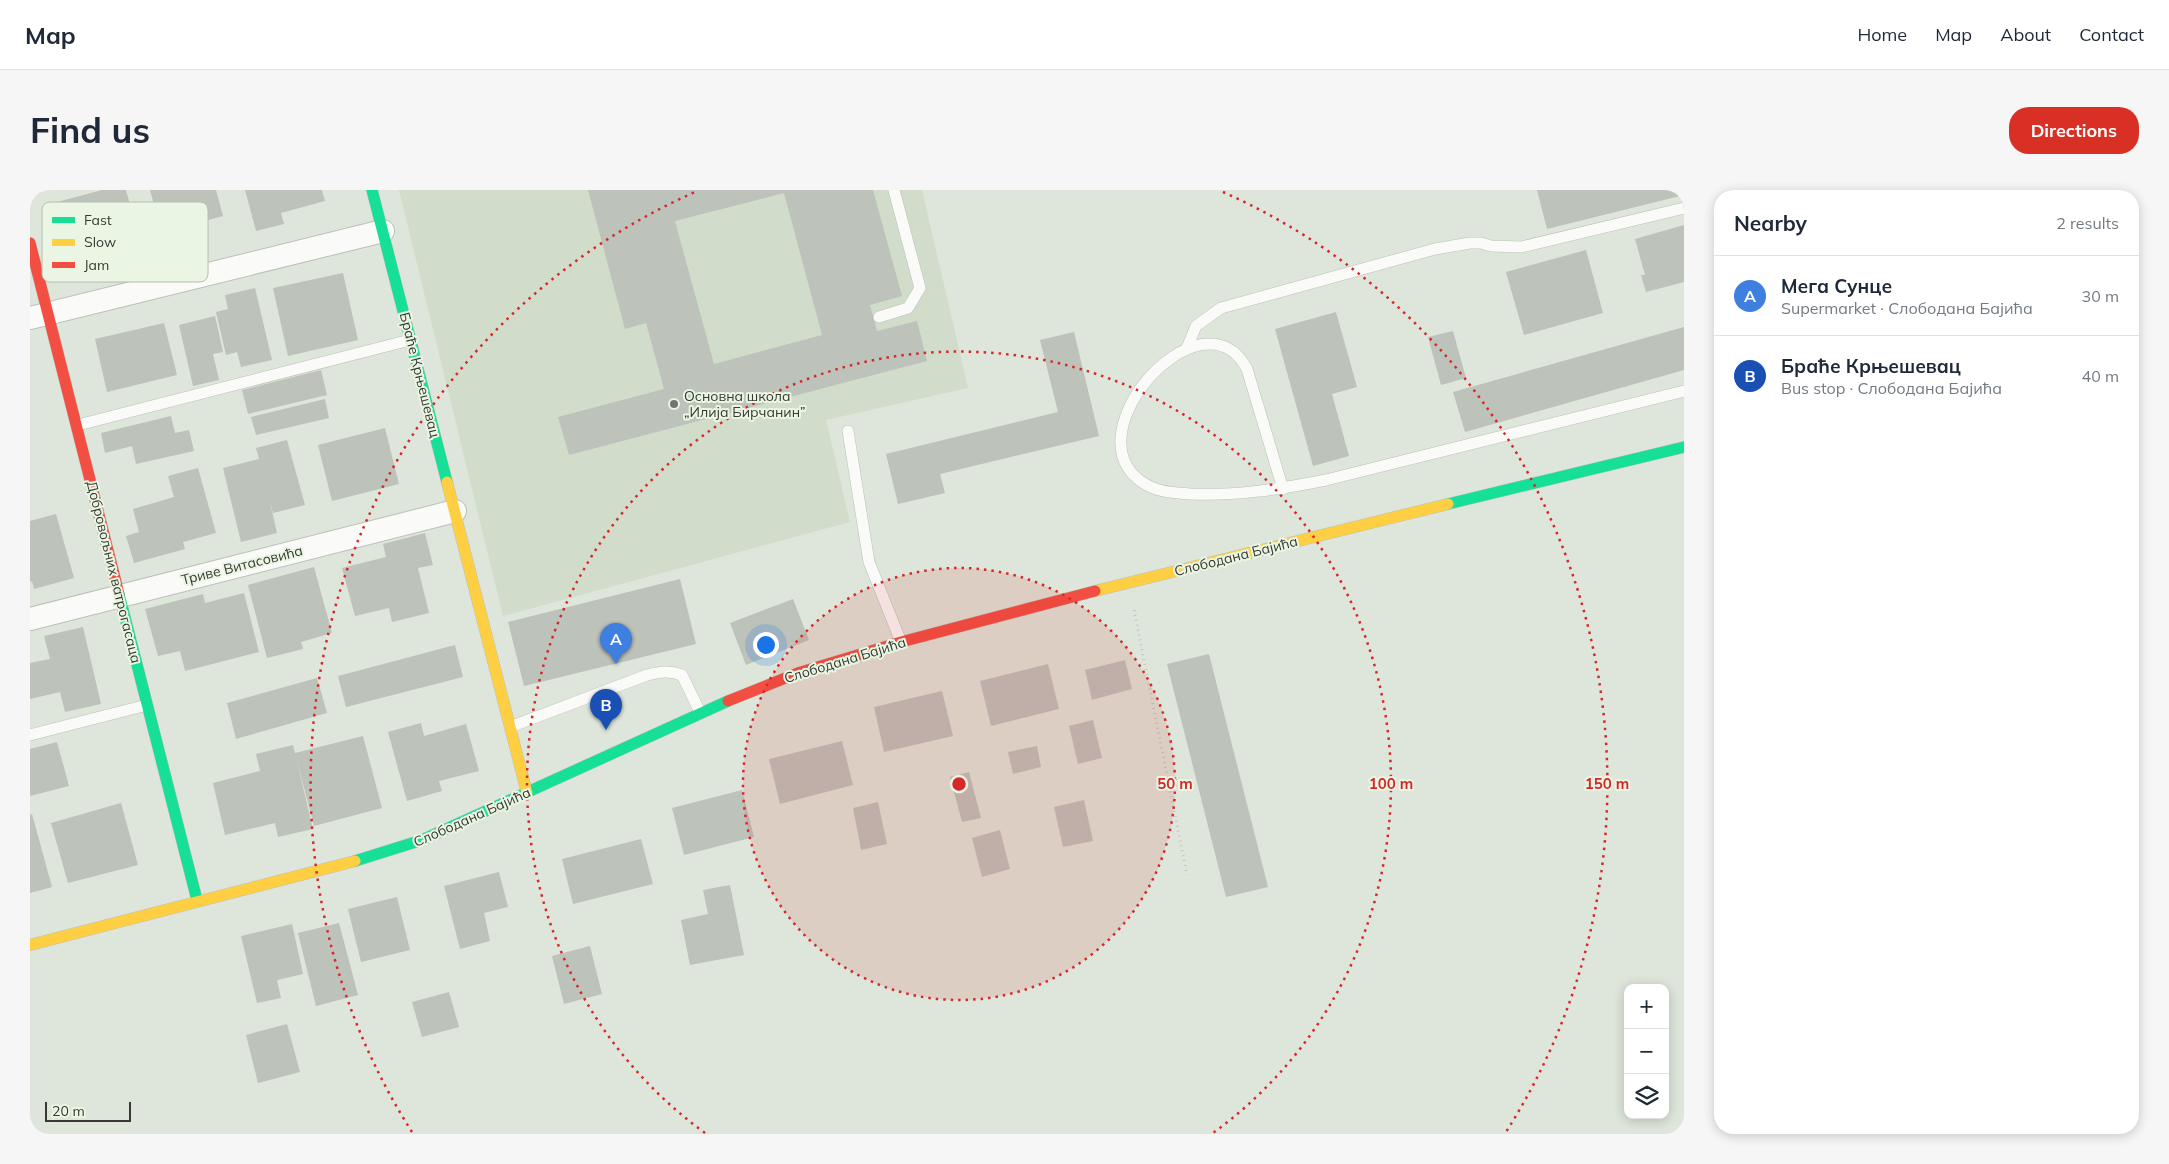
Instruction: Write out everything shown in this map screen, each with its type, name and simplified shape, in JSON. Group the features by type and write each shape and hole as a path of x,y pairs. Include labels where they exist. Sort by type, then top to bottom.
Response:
{"street":[{"name":"Браће Крњешевац","path":"372,190 527,793"},
{"path":"208,274 383,231"},
{"name":"Добровољних ватрогасаца","path":"30,243 40,316 78,425 197,900"},
{"path":"40,316 177,282"},
{"name":"Слободана Бајића","path":"30,945 197,900 350,863 401,848 527,793 700,712 798,672 900,642 1128,582 1684,447"},
{"name":"Триве Витасовића","path":"30,619 455,511"}],"lane":[{"path":"879,317 908,308 920,288 894,190"},
{"path":"1187,348 1196,326 1221,308 1436,249 1470,243 1521,247 1684,208"},
{"path":"78,425 411,340"},
{"path":"1283,489 1248,369 1242,358 1234,351 1213,345 1200,344 1187,348 1152,374 1138,392 1127,412 1120,438 1126,462 1134,474 1153,488 1178,493 1210,495 1283,489 1684,391"},
{"path":"848,432 869,562 900,642"},
{"path":"509,728 646,675 661,672 673,672 682,675 700,712"},
{"path":"30,736 148,705"}],"path":[{"path":"1128,582 1187,875"}],"shaded area":[{"name":"Основна школа „Илија Бирчанин”","path":"399,190 922,190 968,388 826,420 850,522 503,616"}],"building":[{"path":"102,190 126,190 129,202 57,202"},
{"path":"150,190 216,190 223,216 208,220 208,202 153,202"},
{"path":"245,190 322,190 325,201 281,213 284,224 256,231"},
{"path":"588,190 873,190 902,296 870,305 877,331 917,321 927,361 569,455 558,417 664,389 646,323 625,329","holes":["784,193 822,335 714,364 675,221"]},
{"path":"1537,190 1684,190 1684,195 1547,229"},
{"path":"1684,225 1684,282 1646,292 1641,275 1645,275 1635,239"},
{"path":"1586,250 1603,313 1524,335 1506,272"},
{"path":"343,273 358,340 288,356 273,288"},
{"path":"255,288 272,360 241,367 237,352 226,355 216,312 228,309 225,295"},
{"path":"1336,312 1357,387 1332,394 1349,456 1313,466 1275,329"},
{"path":"215,316 223,352 213,354 219,380 193,386 179,325"},
{"path":"164,323 177,375 107,392 95,339"},
{"path":"1684,327 1684,370 1465,432 1453,392"},
{"path":"1453,331 1466,378 1441,385 1428,337"},
{"path":"1074,332 1099,436 940,474 945,493 898,504 886,454 1058,412 1040,340"},
{"path":"321,370 327,395 248,414 242,390"},
{"path":"325,399 329,418 256,435 251,417"},
{"path":"171,416 175,433 189,430 194,451 136,464 132,446 105,453 101,433"},
{"path":"385,428 399,484 332,501 318,445"},
{"path":"287,440 305,505 273,513 269,498 277,533 241,542 223,468 259,459 256,448"},
{"path":"198,468 216,533 183,542 185,549 134,563 126,536 139,532 133,509 174,497 168,476"},
{"path":"56,514 74,578 34,589 32,581 30,582 30,521"},
{"path":"425,533 433,565 418,568 429,613 392,622 389,608 355,616 342,568 386,557 383,544"},
{"path":"314,567 332,633 301,642 303,649 267,658 248,585"},
{"path":"680,579 696,644 524,686 508,622"},
{"path":"244,593 259,652 185,671 180,651 158,656 145,609 203,594 205,603"},
{"path":"793,599 809,640 746,665 730,623"},
{"path":"83,627 101,704 65,712 60,692 30,699 30,663 50,659 44,636"},
{"path":"455,645 463,677 346,707 338,676"},
{"path":"1209,654 1268,887 1226,897 1167,664"},
{"path":"1125,660 1132,689 1092,700 1085,670"},
{"path":"1048,664 1059,709 991,726 980,681"},
{"path":"317,678 327,713 236,739 227,703"},
{"path":"942,691 953,736 884,752 874,707"},
{"path":"1093,720 1102,758 1078,764 1069,726"},
{"path":"421,723 424,736 466,724 479,771 439,781 442,791 407,801 388,732"},
{"path":"363,736 382,808 314,826 296,757 313,829 278,837 275,823 225,835 213,783 260,771 256,754 293,745 295,753"},
{"path":"842,741 853,785 780,804 769,759"},
{"path":"57,742 69,786 30,796 30,749"},
{"path":"1037,746 1041,767 1013,774 1008,752"},
{"path":"969,772 981,818 962,822 950,777"},
{"path":"742,790 754,837 684,855 672,808"},
{"path":"1084,800 1093,841 1063,847 1054,807"},
{"path":"878,802 887,844 861,850 853,808"},
{"path":"121,803 138,865 68,883 51,823"},
{"path":"32,814 52,887 30,893 30,815"},
{"path":"1000,830 1010,869 982,877 972,838"},
{"path":"641,839 653,884 573,904 562,859"},
{"path":"499,872 508,907 484,913 490,941 460,949 444,886"},
{"path":"730,885 744,955 690,965 681,920 708,914 703,890"},
{"path":"397,897 410,950 361,962 348,909"},
{"path":"339,923 358,995 316,1006 298,933"},
{"path":"292,924 303,974 277,980 281,998 257,1003 241,936"},
{"path":"590,946 602,994 564,1004 552,956"},
{"path":"449,992 459,1027 422,1037 412,1002"},
{"path":"287,1024 300,1072 258,1083 246,1035"}],"traffic: fast":[{"path":"372,190 447,482"},
{"path":"1448,504 1684,447"},
{"path":"119,594 197,900"},
{"path":"355,861 422,840 728,701"}],"traffic: slow":[{"path":"447,482 527,793"},
{"path":"1095,591 1448,504"},
{"path":"30,945 355,861"}],"traffic: jam":[{"path":"30,243 119,594"},
{"path":"728,701 798,673 901,642 1095,591"}],"place":[{"name":"Основна школа „Илија Бирчанин”","path":"674,404"},
{"name":"Мега Сунце","path":"616,664"},
{"name":"Браће Крњешевац","path":"606,730"}]}
